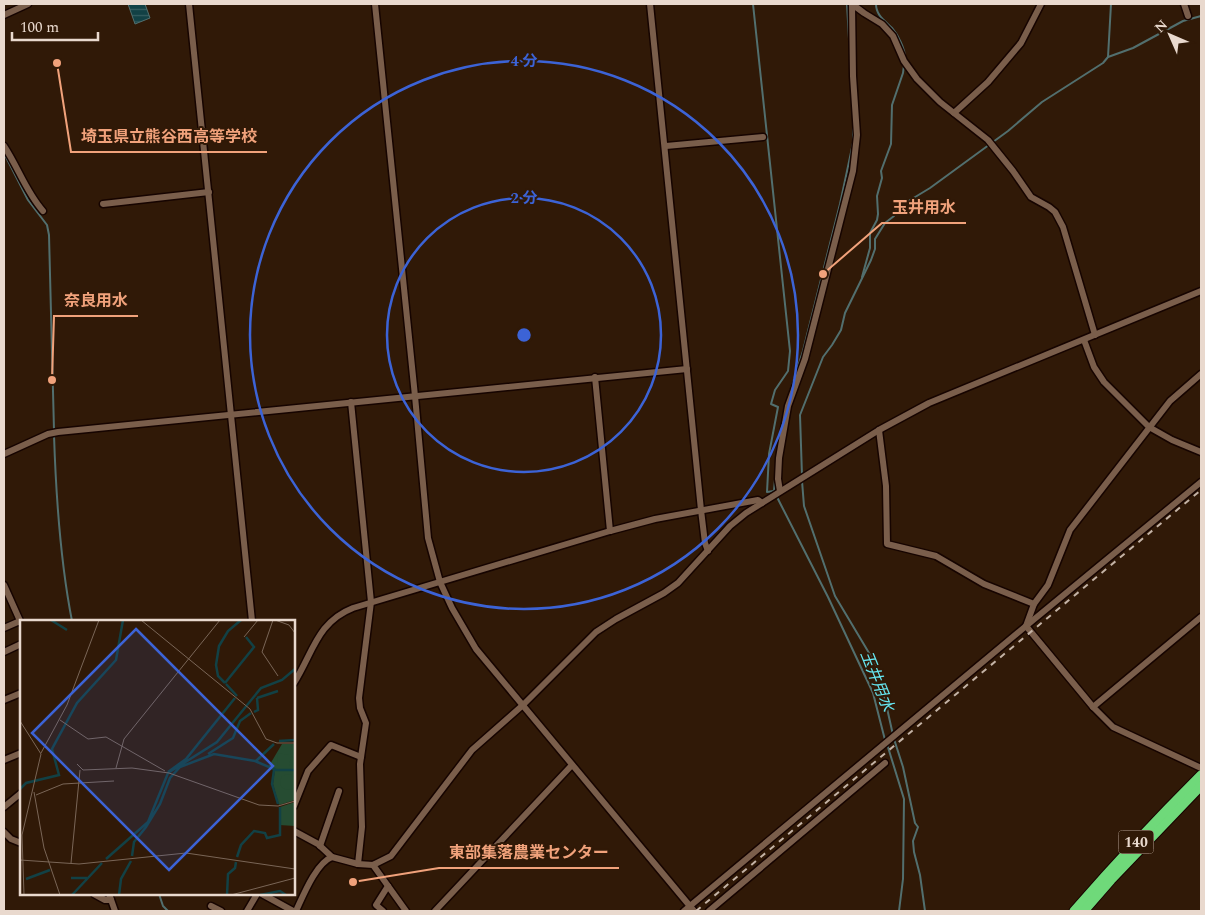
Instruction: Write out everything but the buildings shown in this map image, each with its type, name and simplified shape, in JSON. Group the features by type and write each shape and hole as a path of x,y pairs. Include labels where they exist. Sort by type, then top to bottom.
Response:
{"highway":[{"name":"140","path":"1084,911 1108,877 1154,822 1201,775"},
{"name":"140","path":"1074,911 1201,786"}],"street":[{"path":"4,14 28,4"},
{"path":"190,4 252,620"},
{"path":"375,4 428,538 440,582 452,608 476,649 692,909"},
{"path":"650,4 666,146 705,543 708,551"},
{"path":"852,4 882,24 892,36 917,79 988,140 1031,196 1055,212 1063,227 1095,335"},
{"path":"780,491 778,458 788,406 805,359 852,171 857,135 853,76 852,4"},
{"path":"954,112 988,82 1021,43 1041,4"},
{"path":"1184,4 1188,16"},
{"path":"666,146 763,137"},
{"path":"4,146 35,202 43,211"},
{"path":"103,204 209,192"},
{"path":"295,832 320,846 332,857 358,864 374,865 391,856 472,750 523,705 596,632 671,588 730,526 762,503 879,430 929,404 1201,291"},
{"path":"1084,340 1094,367 1104,382 1149,427 1172,440 1201,452"},
{"path":"4,454 48,434 58,432 687,369"},
{"path":"1026,626 1034,604 1048,585 1070,530 1170,401 1201,374"},
{"path":"595,377 610,531"},
{"path":"351,402 371,602 358,698 366,723 361,757 362,826 358,864"},
{"path":"879,430 886,486 887,544 936,556 984,584 1034,604"},
{"path":"684,911 692,909 898,733 1201,482"},
{"path":"295,681 328,623 342,612 655,519 758,500 762,503"},
{"path":"4,585 20,620"},
{"path":"1093,708 1201,617"},
{"path":"4,628 20,622"},
{"path":"1026,626 1093,708 1113,727 1201,768"},
{"path":"4,652 20,644"},
{"path":"4,700 20,692"},
{"path":"295,804 308,771 331,745 361,757"},
{"path":"4,760 20,753"},
{"path":"709,911 885,763"},
{"path":"435,911 572,765"},
{"path":"320,846 339,791"},
{"path":"4,807 20,794"},
{"path":"4,832 11,839 20,843"},
{"path":"264,895 295,911 309,884 326,859 332,857"},
{"path":"374,865 406,911"},
{"path":"383,911 376,905 388,886"},
{"path":"96,895 105,900 110,897 115,911"},
{"path":"247,911 256,895"},
{"path":"211,906 221,911"}],"water":[{"path":"128,4 145,4 150,18 135,24"}],"waterway":[{"path":"753,4 790,351 788,371 775,390 771,404 778,407 769,454 767,492 774,491"},
{"name":"玉井用水","path":"847,4 849,39"},
{"path":"876,4 876,8 883,20 899,38 905,58"},
{"path":"1108,57 1111,4"},
{"path":"802,476 800,415 823,357 841,330 845,313 871,260 875,249 875,239 885,223 894,216 897,208 930,188 1008,131 1042,102 1103,63 1108,57 1133,48 1183,21 1201,16"},
{"path":"862,277 870,248 870,233 877,220 877,196 882,178 881,171 891,144 892,105 904,65"},
{"name":"玉井用水","path":"788,398 803,351 840,204 853,143 853,121"},
{"path":"4,153 28,200 47,225 49,235 54,430"},
{"path":"54,435 59,528 64,575 72,620"},
{"name":"玉井用水","path":"775,479 774,491 828,597 873,693 885,740"},
{"path":"802,481 804,506 835,596 878,668 893,735"},
{"path":"894,739 903,767 915,823 918,827 913,841 925,911"},
{"name":"玉井用水","path":"887,744 904,799 903,879 899,911"},
{"path":"159,895 163,906 168,911"}],"railway":[{"path":"696,911 1201,490"}],"place":[{"name":"埼玉県立熊谷西高等学校","path":"57,63"},
{"name":"玉井用水","path":"823,274"},
{"name":"奈良用水","path":"52,380"},
{"name":"東部集落農業センター","path":"353,882"}]}
